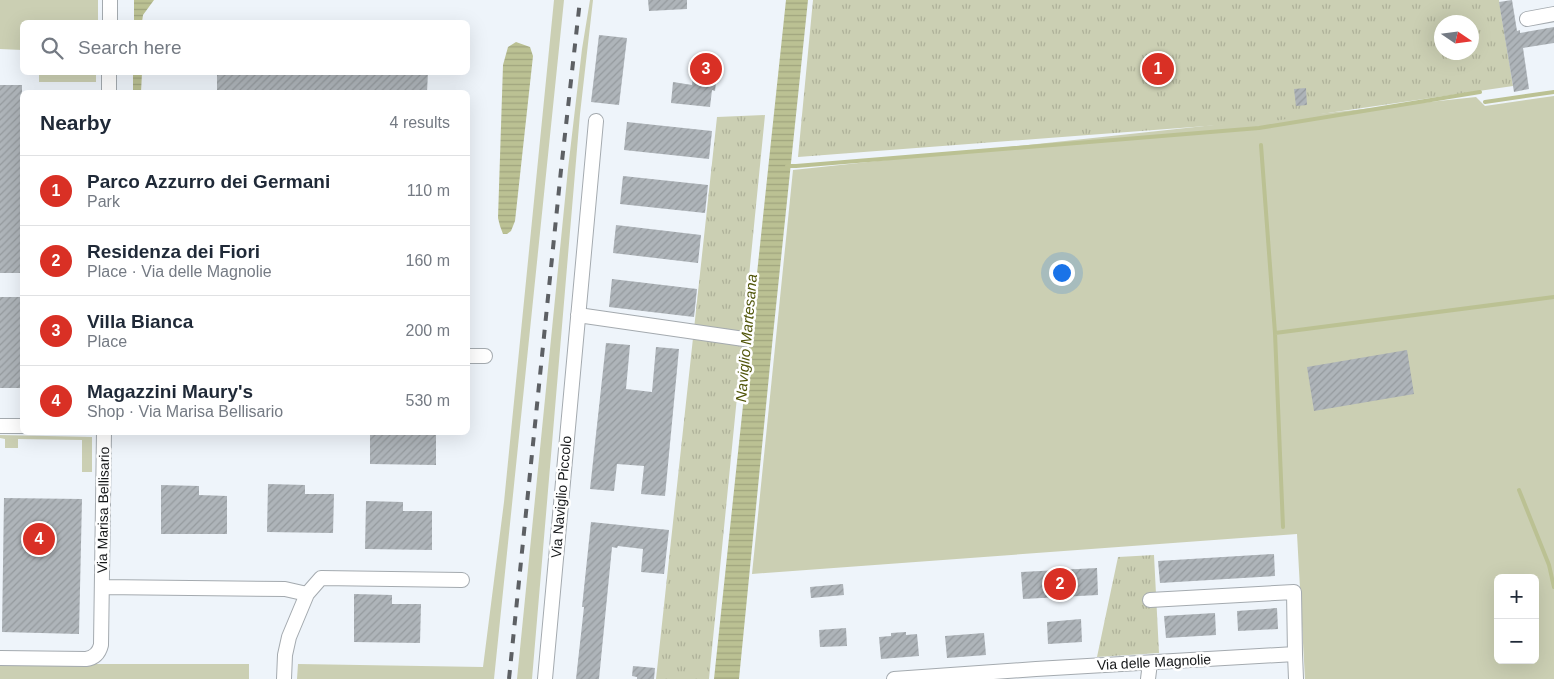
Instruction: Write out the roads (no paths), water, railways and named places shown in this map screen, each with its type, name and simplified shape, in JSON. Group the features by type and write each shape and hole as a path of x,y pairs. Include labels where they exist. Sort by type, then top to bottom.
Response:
{"street":[{"path":"110,0 110,20"},
{"path":"1527,19 1554,14"},
{"path":"109,75 109,90"},
{"name":"Via Naviglio Piccolo","path":"545,679 596,121"},
{"path":"578,315 744,339"},
{"path":"470,356 485,356"},
{"path":"0,426 20,426"},
{"name":"Via Marisa Bellisario","path":"0,658 86,659 93,657 101,646 104,435"},
{"path":"284,679 285,655 290,637 307,594 321,578 462,580"},
{"path":"102,587 285,589 307,594"},
{"path":"1150,600 1294,592 1296,679"},
{"name":"Via delle Magnolie","path":"894,679 1035,674 1150,663 1295,654"},
{"path":"1148,679 1150,663"}],"waterway":[{"path":"787,166 1259,128 1480,92"},
{"path":"1485,102 1554,92"},
{"path":"1261,145 1275,333 1283,527"},
{"path":"1275,333 1554,297"},
{"path":"1519,490 1549,565 1554,587"}],"railway":[{"path":"509,679 580,0"}],"place":[{"name":"Villa Bianca","path":"706,69"},
{"name":"Parco Azzurro dei Germani","path":"1158,69"},
{"name":"Magazzini Maury's","path":"39,539"},
{"name":"Residenza dei Fiori","path":"1060,584"}],"water label":[{"name":"Naviglio Martesana","path":"746,338"}]}
